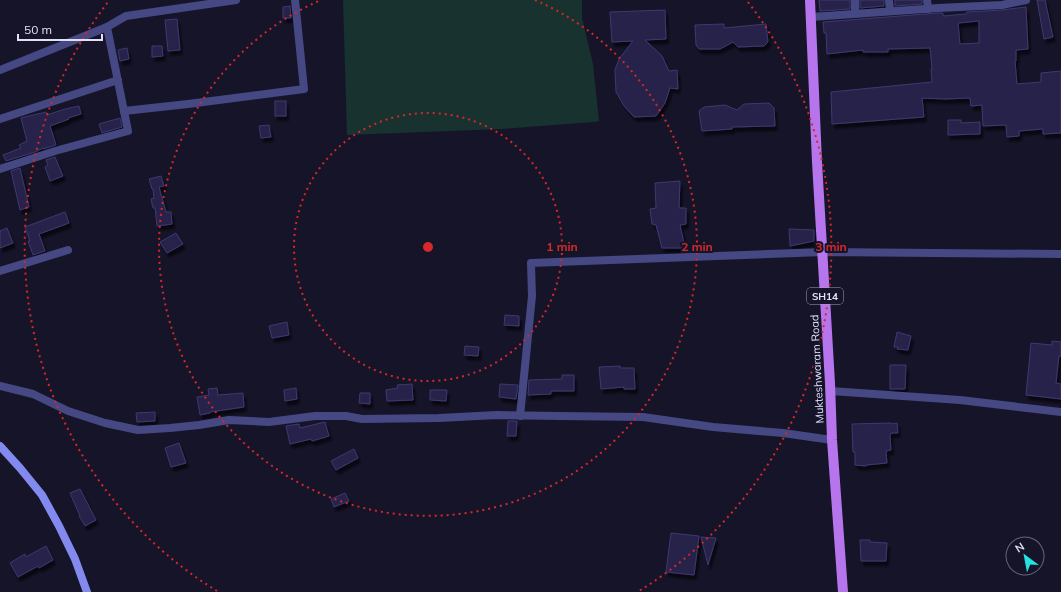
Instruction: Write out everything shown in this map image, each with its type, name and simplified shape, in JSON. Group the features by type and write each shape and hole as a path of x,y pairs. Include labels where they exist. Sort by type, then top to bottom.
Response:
{"main road":[{"name":"Mukteshwaram Road","path":"810,0 817,162 831,391 832,440 843,592"},
{"path":"0,446 42,495 75,559 87,592"}],"street":[{"path":"0,70 107,27 126,16 236,0"},
{"path":"124,111 304,89 296,0"},
{"path":"855,0 856,14"},
{"path":"889,0 890,11"},
{"path":"810,17 890,11 928,4 1002,5 1026,0"},
{"path":"0,169 55,151 128,131 107,27"},
{"path":"0,119 118,80"},
{"path":"0,271 68,250"},
{"path":"520,416 532,296 531,263 823,252 1061,254"},
{"path":"0,386 33,394 68,411 105,423 138,430 192,426 228,420 270,422 315,416 346,416 362,419 439,418 497,415 643,417 713,427 783,433 832,440"},
{"path":"831,391 960,400 1061,412"}],"green space":[{"path":"343,0 582,0 582,18 593,64 599,121 501,129 347,135"}],"building":[{"path":"819,0 850,0 850,9 820,11"},
{"path":"860,0 884,0 884,6 860,8"},
{"path":"895,0 922,0 922,4 895,6"},
{"path":"1037,0 1045,0 1053,37 1044,39"},
{"path":"290,6 291,18 283,18 283,7"},
{"path":"1026,7 1028,49 1016,50 1015,61 1017,84 1041,82 1041,73 1061,71 1061,133 1043,134 1043,129 1019,131 1019,136 1007,137 1006,125 983,126 982,105 971,106 970,98 922,98 924,117 832,124 831,92 932,82 932,69 930,48 888,49 888,52 863,52 863,50 827,54 826,33 824,33 823,22 938,13 943,13 943,16 966,14 967,12","holes":["979,21 979,43 960,44 958,23"]},
{"path":"665,10 666,39 645,40 662,56 669,71 677,70 678,89 670,88 665,103 656,116 634,117 624,106 616,92 615,70 619,59 633,41 612,42 610,12"},
{"path":"177,19 180,50 168,51 165,20"},
{"path":"724,24 724,28 766,24 768,42 764,46 738,47 733,42 720,49 699,49 696,45 695,25"},
{"path":"152,46 162,46 163,56 152,57"},
{"path":"127,48 129,59 120,61 118,50"},
{"path":"275,101 286,101 286,116 275,116"},
{"path":"769,103 774,108 775,126 732,127 732,129 702,131 699,111 704,107 725,105 737,110 744,104"},
{"path":"79,106 81,114 50,126 56,145 6,161 3,155 21,148 19,145 27,141 21,118 46,112 47,115"},
{"path":"120,118 122,127 102,133 99,124"},
{"path":"948,120 961,120 961,123 980,122 980,134 948,135"},
{"path":"269,125 271,137 261,138 259,126"},
{"path":"55,157 63,176 50,181 45,167 48,165 46,160"},
{"path":"20,168 29,207 20,210 11,171"},
{"path":"161,176 164,186 159,187 166,212 171,212 172,224 157,226 155,208 153,208 151,199 154,198 153,189 149,179"},
{"path":"680,181 679,208 686,208 686,224 680,225 685,248 662,248 656,225 652,224 650,209 656,208 655,183"},
{"path":"65,212 69,223 39,234 45,251 33,255 25,227"},
{"path":"7,228 13,243 0,248 0,231"},
{"path":"789,229 814,230 814,241 790,246"},
{"path":"176,233 183,244 167,253 160,242"},
{"path":"505,315 519,316 519,326 504,325"},
{"path":"287,322 289,335 272,338 269,326"},
{"path":"897,332 911,336 908,350 897,349 898,347 894,347"},
{"path":"1052,341 1061,342 1061,356 1059,356 1056,383 1061,384 1061,399 1026,395 1031,343 1052,345"},
{"path":"465,346 479,347 478,356 464,355"},
{"path":"890,365 906,365 905,389 890,389"},
{"path":"620,366 620,368 634,368 635,389 624,389 624,387 601,389 599,367"},
{"path":"562,375 574,375 574,391 551,391 551,394 528,395 529,380 562,379"},
{"path":"412,384 413,400 387,401 386,390 398,388 397,385"},
{"path":"500,384 518,385 516,399 499,397"},
{"path":"217,388 218,395 243,393 244,407 200,415 197,397 209,395 208,389"},
{"path":"296,388 297,399 285,401 284,390"},
{"path":"430,390 447,390 446,401 430,400"},
{"path":"360,393 370,393 370,404 359,403"},
{"path":"155,412 155,421 137,422 136,413"},
{"path":"508,421 517,421 516,436 507,436"},
{"path":"325,422 329,436 312,441 311,439 290,444 286,426 299,424 300,428"},
{"path":"897,423 898,433 891,433 890,435 891,450 886,451 887,463 866,466 855,465 852,424"},
{"path":"179,443 186,463 171,467 165,448"},
{"path":"354,449 358,458 336,470 331,461"},
{"path":"80,489 96,520 85,526 79,516 70,493"},
{"path":"345,493 349,501 334,507 331,499"},
{"path":"671,533 699,536 694,575 666,572"},
{"path":"701,537 716,538 708,565"},
{"path":"860,540 887,543 886,561 861,561"},
{"path":"46,546 53,560 18,577 10,563 25,554 26,557"}]}
